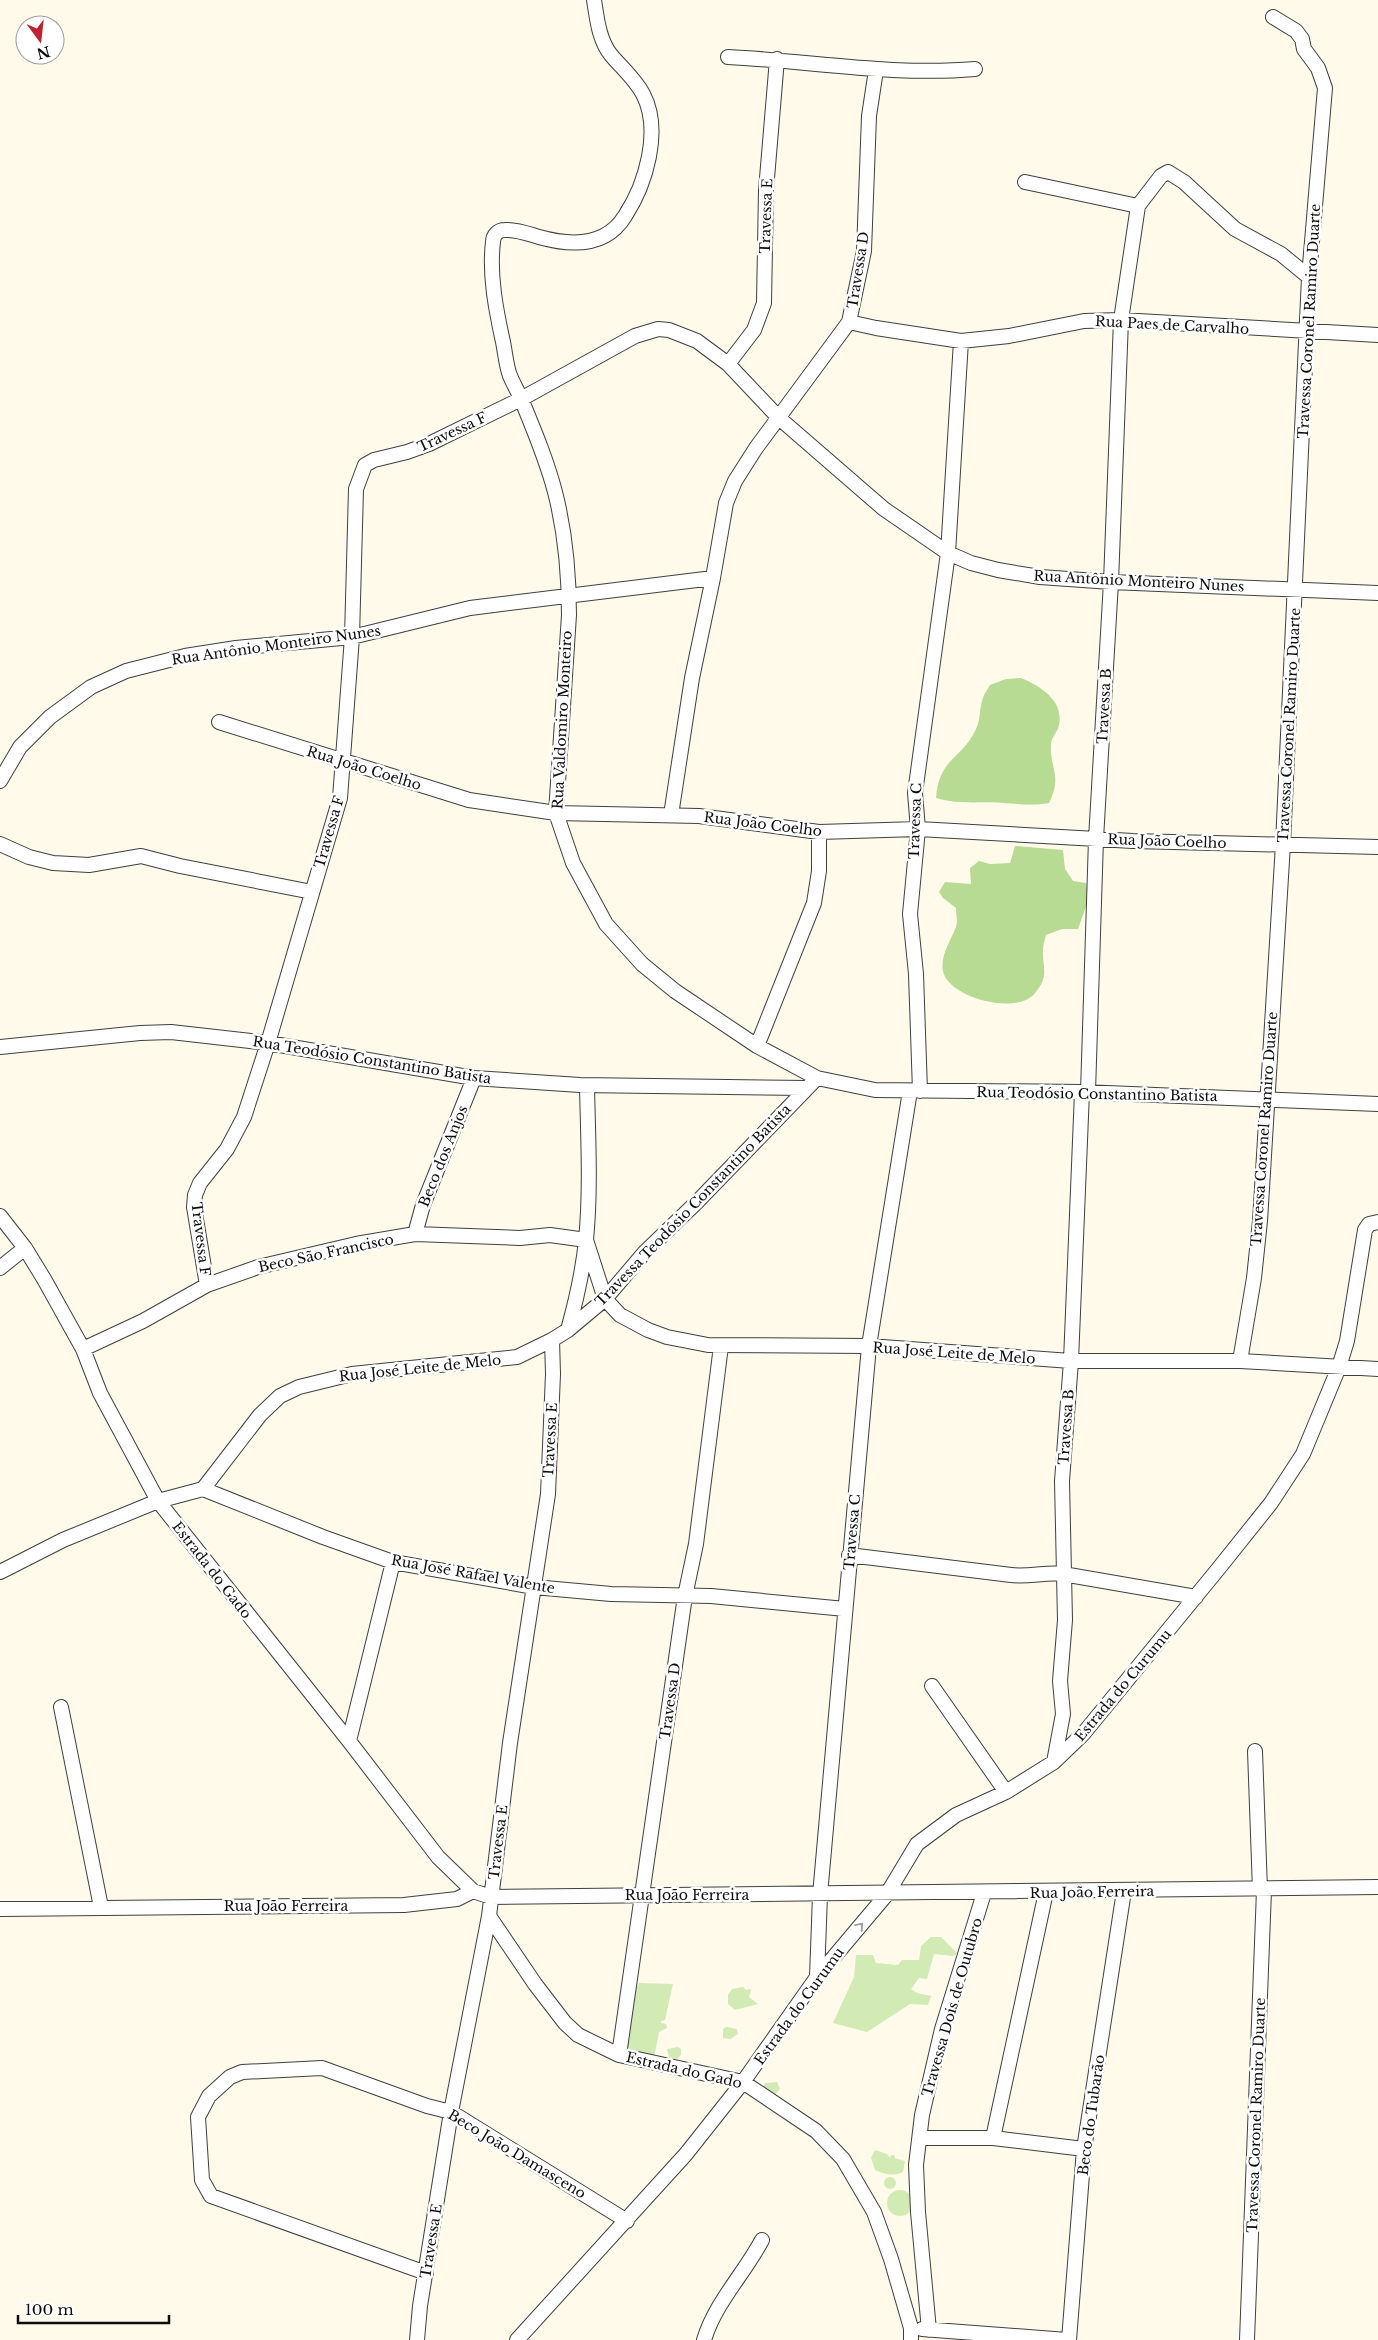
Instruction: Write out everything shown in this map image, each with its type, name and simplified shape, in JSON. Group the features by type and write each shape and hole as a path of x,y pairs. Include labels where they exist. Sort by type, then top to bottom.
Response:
{"street":[{"name":"Rua Valdomiro Monteiro","path":"594,0 601,36 606,47 637,85 647,105 652,133 648,160 641,182 626,216 612,233 603,238 572,243 550,240 509,230 500,231 495,235 493,242 494,292 509,373 521,399 555,492 569,596 556,813 573,863 606,924 642,964 675,991 757,1046 817,1078"},
{"name":"Travessa Coronel Ramiro Duarte","path":"1240,1361 1254,1278 1260,1221 1266,1099 1284,844 1309,277 1325,88 1318,68 1304,49 1302,38 1296,31 1273,17"},
{"path":"728,57 777,59 876,70 924,72 976,69"},
{"name":"Travessa E","path":"728,364 754,330 764,303 766,190 777,59"},
{"name":"Travessa D","path":"671,815 692,678 714,578 721,523 732,488 756,448 849,322 864,251 869,116 876,70"},
{"path":"1025,182 1138,206 1165,172 1171,173 1195,190 1235,229 1281,254 1309,277"},
{"name":"Travessa B","path":"1054,1762 1063,1714 1060,1681 1065,1620 1062,1482 1072,1361 1096,839 1111,582 1121,320 1138,206"},
{"name":"Rua Paes de Carvalho","path":"849,322 961,341 1009,336 1084,321 1121,320 1378,335"},
{"name":"Rua Antônio Monteiro Nunes","path":"521,399 635,336 658,329 681,333 728,364 779,418 884,509 948,553 972,563 998,570 1040,577 1111,582 1378,593"},
{"name":"Travessa C","path":"818,1976 820,1895 869,1346 915,1091 916,974 910,914 918,829 915,792 948,553 961,341"},
{"name":"Travessa F","path":"206,1285 194,1207 195,1195 200,1183 227,1149 244,1117 268,1043 340,798 352,637 356,489 365,465 374,460 408,452 429,444 521,399"},
{"name":"Rua Antônio Monteiro Nunes","path":"0,781 20,747 50,717 91,687 126,671 184,656 290,642 352,637 470,608 714,578"},
{"name":"Rua João Coelho","path":"219,722 469,800 556,813 699,816 819,832 918,829 1096,839 1378,847"},
{"path":"757,1046 814,903 819,871 819,832"},
{"path":"0,844 29,856 53,863 89,865 141,856 180,866 312,892"},
{"name":"Rua Teodósio Constantino Batista","path":"0,1047 140,1033 171,1032 268,1043 474,1078 587,1086 806,1088"},
{"name":"Beco dos Anjos","path":"415,1234 423,1205 474,1078"},
{"name":"Rua Teodósio Constantino Batista","path":"817,1078 875,1090 1085,1092 1378,1104"},
{"name":"Travessa Teodósio Constantino Batista","path":"568,1330 605,1298 645,1252 697,1202 817,1078"},
{"path":"568,1330 578,1293 586,1240 589,1162 587,1086"},
{"name":"Estrada do Gado","path":"0,1216 25,1248 83,1349 100,1393 158,1501 349,1741 430,1848 473,1891"},
{"name":"Estrada do Curumu","path":"517,2340 686,2154 744,2082 818,1976 887,1894 906,1859 924,1837 956,1815 1006,1792 1054,1762 1102,1714 1285,1482 1302,1454 1339,1367 1347,1341 1364,1230 1369,1224 1378,1222"},
{"name":"Beco São Francisco","path":"83,1349 143,1321 206,1285 290,1258 415,1234 520,1238 550,1236 586,1240"},
{"name":"Rua José Leite de Melo","path":"586,1240 605,1298 620,1315 648,1330 667,1337 721,1346 869,1346 1072,1361 1240,1361 1378,1369"},
{"path":"0,1268 25,1248"},
{"name":"Rua José Leite de Melo","path":"203,1489 260,1415 280,1396 299,1387 352,1374 517,1357 568,1330"},
{"name":"Travessa E","path":"417,2340 420,2306 451,2112 489,1916 510,1742 548,1484 553,1374 552,1340"},
{"name":"Travessa D","path":"619,2055 644,1895 685,1596 696,1544 721,1346"},
{"path":"0,1572 63,1540 158,1501 203,1489"},
{"name":"Rua José Rafael Valente","path":"203,1489 323,1537 393,1562 534,1587 611,1594 711,1596 846,1609"},
{"path":"849,1555 1011,1576 1029,1577 1049,1573 1063,1574 1196,1597"},
{"path":"349,1741 393,1562"},
{"path":"932,1686 1006,1792"},
{"path":"61,1707 101,1907"},
{"name":"Travessa Coronel Ramiro Duarte","path":"1247,2340 1262,1890 1255,1751"},
{"name":"Rua João Ferreira","path":"0,1909 404,1905 457,1899 473,1891 491,1897 820,1895 1378,1887"},
{"name":"Beco do Tubarão","path":"1068,2340 1084,2149 1124,1891"},
{"path":"993,2138 1046,1892"},
{"name":"Travessa Dois de Outubro","path":"929,2330 918,2212 916,2165 922,2115 942,2029 984,1893"},
{"name":"Estrada do Gado","path":"489,1916 565,2023 578,2035 619,2055 744,2082 816,2131 843,2159 874,2212 882,2230 911,2334"},
{"name":"Beco João Damasceno","path":"426,2273 211,2196 203,2186 198,2117 208,2096 230,2076 255,2070 322,2068 427,2106 451,2112 627,2221"},
{"path":"920,2138 993,2138 1084,2149"},
{"path":"704,2340 714,2314 748,2266 762,2240"},
{"path":"911,2334 929,2330 1068,2340"}],"green space":[{"path":"1021,678 1043,690 1054,702 1060,716 1059,725 1051,743 1055,785 1049,803 1032,805 961,802 936,798 938,785 946,766 964,747 976,729 984,695 990,685 1006,679"},
{"path":"1015,846 1063,850 1065,869 1073,881 1086,883 1089,898 1078,929 1062,929 1046,935 1043,949 1044,976 1040,987 1035,993 1026,1000 1014,1003 984,1001 957,989 948,981 943,971 942,965 946,948 956,927 957,920 956,908 943,898 939,892 945,882 971,884 970,868 979,861 990,864 1010,863"},
{"path":"931,1937 941,1937 957,1953 954,1956 934,1954 927,1979 919,1978 911,1989 917,1993 931,1996 928,2005 910,2004 867,2032 833,2023 854,1977 856,1955 873,1955 876,1963 898,1965 902,1960 919,1960 921,1946"},
{"path":"639,1983 673,1984 665,2020 661,2021 661,2023 666,2024 667,2028 659,2032 654,2058 625,2051 627,2026 632,2020 630,2016 634,2002 630,1999 631,1989 636,1988"},
{"path":"743,1987 746,1990 750,1989 749,1997 758,2004 735,2010 728,2004 728,1995 732,1989"},
{"path":"726,2027 737,2029 738,2034 730,2039 723,2038 723,2029"},
{"path":"678,2047 681,2049 681,2055 677,2059 669,2058 667,2049"},
{"path":"777,2082 780,2089 772,2098 763,2088 765,2083"},
{"path":"875,2150 887,2154 890,2158 891,2155 894,2155 895,2158 905,2161 903,2172 892,2175 875,2170 871,2158"},
{"path":"888,2177 892,2177 896,2183 892,2189 888,2189 884,2185 884,2181"},
{"path":"900,2190 909,2194 913,2203 909,2212 900,2216 891,2212 887,2203 891,2194"}]}
